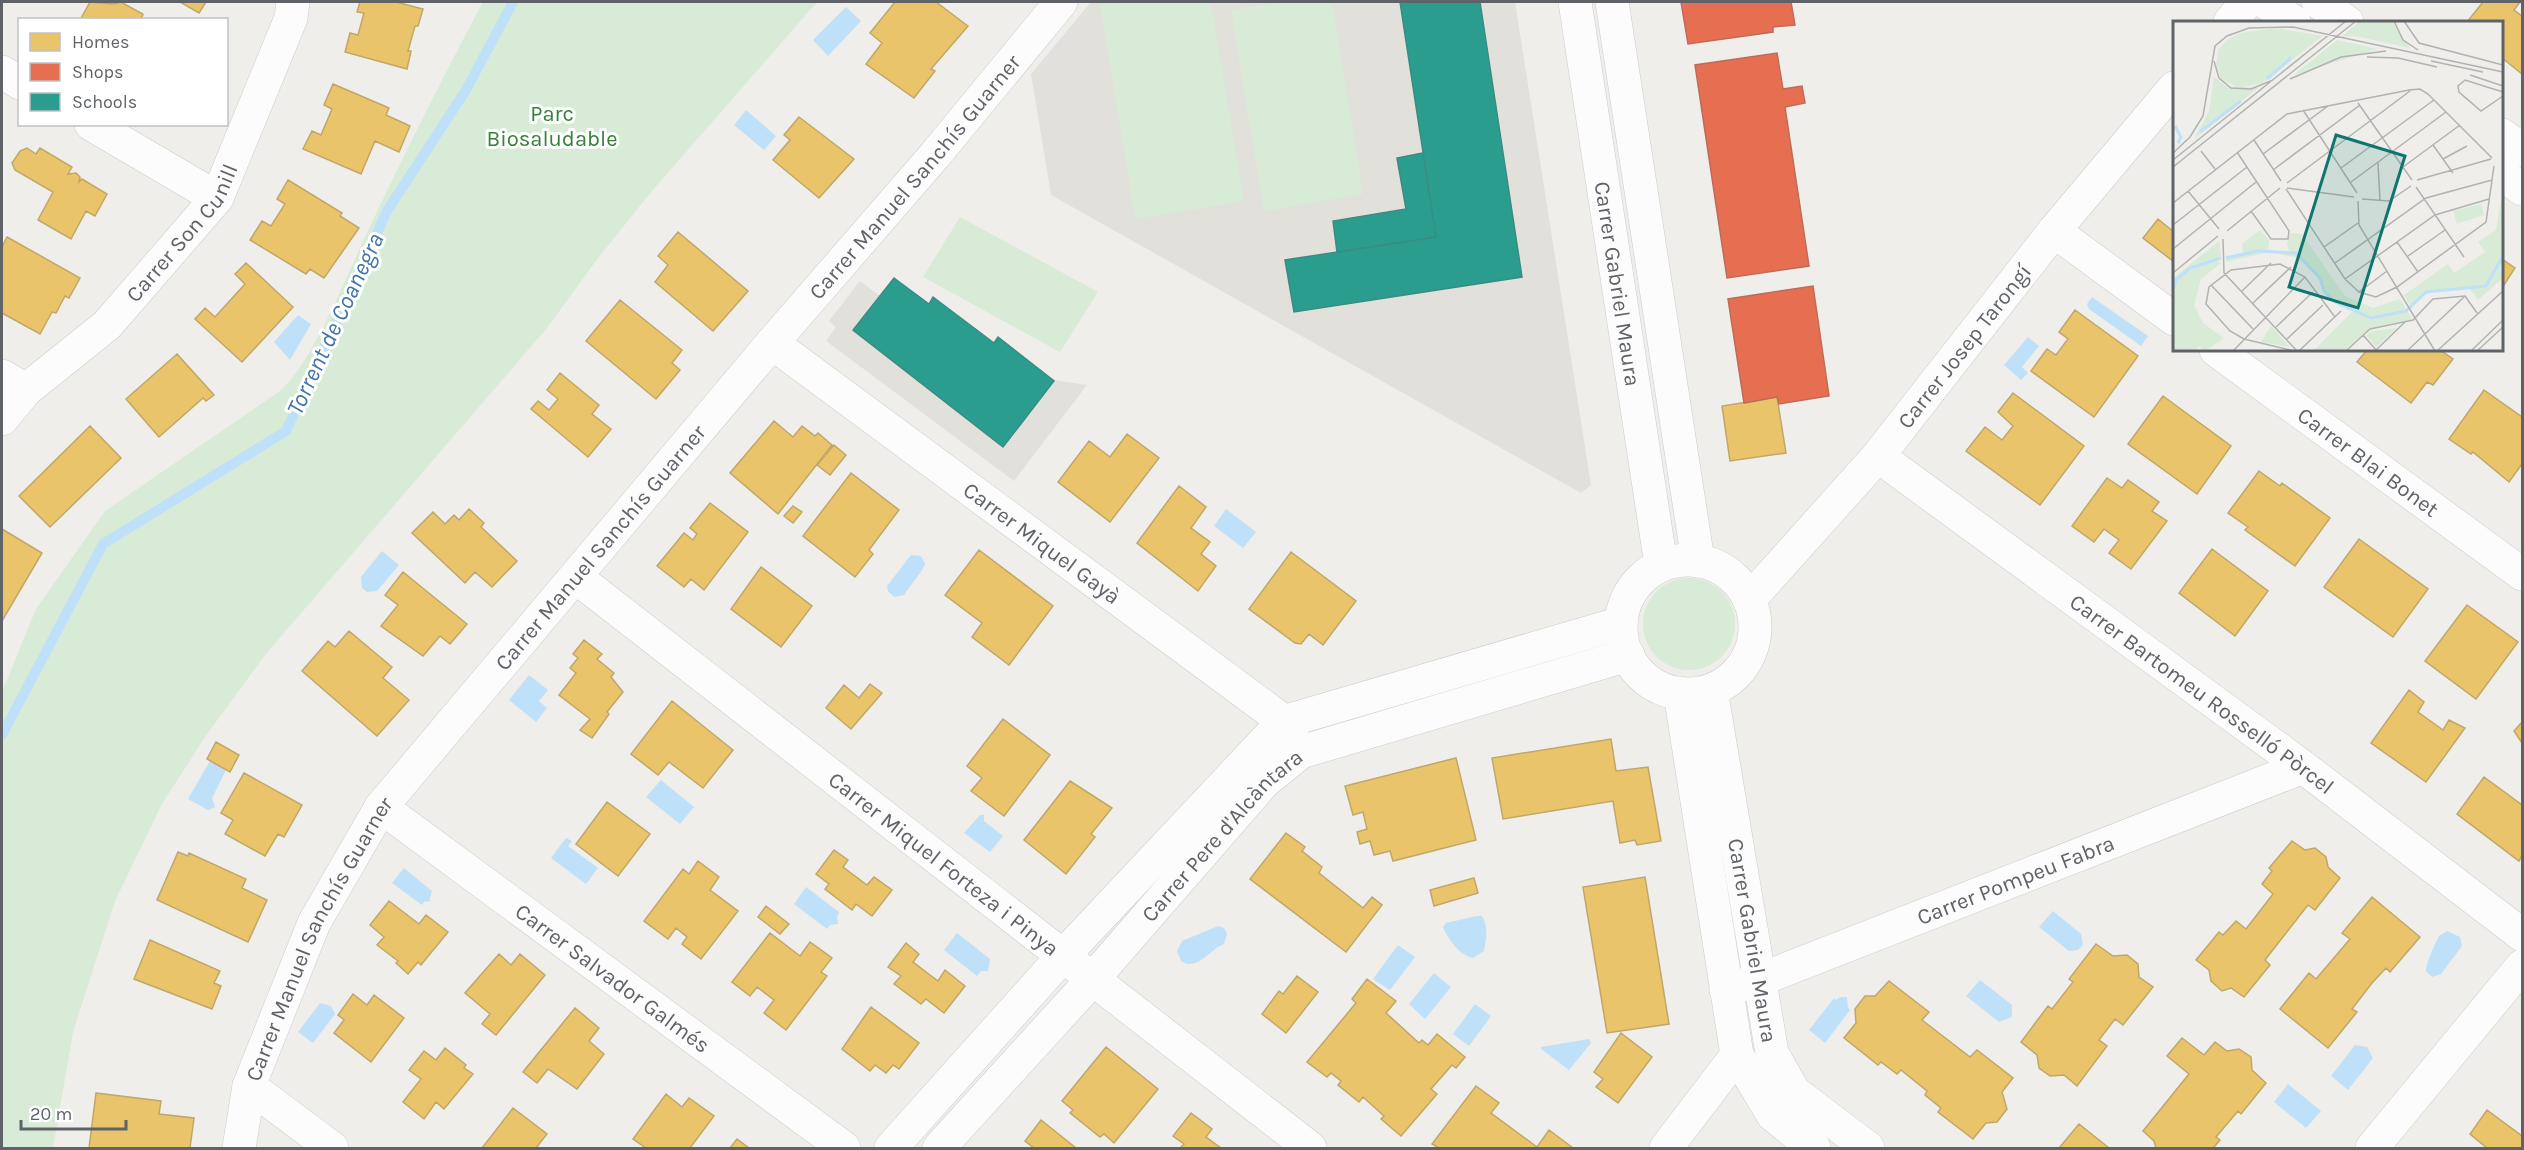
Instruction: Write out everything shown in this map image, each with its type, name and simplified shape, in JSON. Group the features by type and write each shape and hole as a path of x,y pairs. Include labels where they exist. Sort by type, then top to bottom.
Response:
{"street":[{"name":"Carrer Son Cunill","path":"2,419 14,383 106,325 217,198 291,18 293,2"},
{"name":"Carrer Manuel Sanchís Guarner","path":"239,1149 249,1086 314,923 381,807 577,578 772,343 935,154 1061,2"},
{"name":"Carrer Gabriel Maura","path":"1575,2 1661,566"},
{"name":"Carrer Gabriel Maura","path":"1612,2 1698,561"},
{"path":"2231,21 2247,2"},
{"path":"2265,2 2293,21"},
{"path":"2318,2 2346,21"},
{"path":"2,72 18,81"},
{"name":"Carrer Josep Tarongí","path":"1749,600 1878,456 2054,231 2173,90"},
{"path":"94,126 217,198"},
{"path":"2503,136 2523,150"},
{"path":"2503,175 2523,189"},
{"path":"2054,231 2173,318"},
{"name":"Carrer Miquel Gayà","path":"772,343 1283,722 1300,752"},
{"name":"Carrer Blai Bonet","path":"2217,351 2523,574"},
{"name":"Carrer Bartomeu Rosselló Pòrcel","path":"1878,456 2303,767 2523,935"},
{"path":"1679,560 1698,561 1719,568 1737,582 1749,600 1754,620 1753,640 1747,659 1725,683 1696,692 1661,689 1645,678 1623,646 1621,623 1626,602 1635,586 1647,573 1679,560"},
{"name":"Carrer Miquel Forteza i Pinya","path":"577,578 1310,1149"},
{"path":"891,1149 1062,957 1283,722 1621,623"},
{"name":"Carrer Pere d'Alcàntara","path":"939,1149 1092,980 1264,782 1300,752 1628,655"},
{"name":"Carrer Gabriel Maura","path":"1696,692 1760,980 1772,1053 1794,1092 1868,1149"},
{"name":"Carrer Gabriel Maura","path":"1696,692 1726,990 1737,1055 1773,1116 1814,1149"},
{"name":"Carrer Pompeu Fabra","path":"1726,990 1760,980 2303,767"},
{"name":"Carrer Salvador Galmés","path":"381,807 844,1149"},
{"path":"2372,1149 2523,966"},
{"path":"1666,1149 1737,1055"},
{"path":"249,1086 332,1149"}],"shaded area":[{"path":"1091,2 1515,2 1591,485 1581,493 1051,195 1031,74"},
{"path":"894,278 928,303 933,297 993,343 998,337 1054,380 1087,385 1014,481 826,341 836,327 829,321 860,281 880,296"}],"green space":[{"name":"Parc Biosaludable","path":"483,2 817,2 652,191 598,258 547,328 265,655 205,737 162,804 115,901 73,1032 53,1148 2,1148 2,692 36,609 105,511 280,391 292,378 327,320 407,149"},
{"path":"1121,2 1211,2 1244,201 1135,219 1100,5"},
{"path":"1281,2 1332,2 1363,194 1264,211 1231,10"},
{"path":"960,217 1098,292 1060,352 923,277"},
{"path":"1689,578 1706,582 1721,592 1731,607 1735,624 1731,641 1721,656 1706,666 1689,670 1672,666 1657,656 1647,641 1643,624 1647,607 1657,592 1672,582"}],"water":[{"path":"846,7 861,21 828,56 813,40"},
{"path":"746,110 776,136 764,150 734,125"},
{"path":"2092,297 2148,336 2141,346 2089,309 2087,304"},
{"path":"298,315 311,324 290,360 274,342"},
{"path":"2028,337 2039,346 2022,367 2028,373 2021,380 2004,365"},
{"path":"1226,509 1256,532 1243,548 1214,526"},
{"path":"382,551 399,565 377,591 367,592 362,588 361,577"},
{"path":"911,555 921,556 925,564 904,595 894,597 888,591 887,586"},
{"path":"529,675 548,690 539,701 547,708 536,722 509,700"},
{"path":"210,761 226,770 212,798 215,807 208,810 188,799"},
{"path":"661,780 694,807 680,824 646,797"},
{"path":"980,815 984,815 984,821 1003,836 990,852 964,833"},
{"path":"566,838 572,841 568,846 598,868 586,884 551,858"},
{"path":"404,868 432,891 429,902 425,901 422,905 392,883"},
{"path":"806,887 839,912 838,924 830,925 827,929 794,904"},
{"path":"2053,911 2081,934 2083,945 2078,950 2069,951 2039,927"},
{"path":"1482,916 1484,920 1486,938 1484,951 1473,958 1463,954 1455,946 1443,927 1446,923"},
{"path":"1218,926 1224,928 1227,934 1224,944 1198,962 1187,964 1181,961 1177,951 1182,941"},
{"path":"2447,931 2460,937 2462,946 2441,974 2432,977 2426,971 2427,964 2439,936"},
{"path":"957,933 990,959 988,971 981,971 977,976 944,950"},
{"path":"1398,945 1415,957 1390,990 1373,979"},
{"path":"1434,973 1451,987 1425,1019 1409,1004"},
{"path":"1980,980 2012,1005 2012,1017 1999,1022 1966,996"},
{"path":"1840,997 1847,997 1850,1010 1825,1043 1809,1030 1834,998 1836,1000"},
{"path":"320,1003 331,1006 335,1014 313,1043 298,1032"},
{"path":"1475,1004 1491,1016 1469,1046 1453,1034"},
{"path":"1589,1039 1591,1043 1569,1070 1541,1049 1541,1047"},
{"path":"2355,1045 2367,1047 2373,1058 2348,1090 2331,1076"},
{"path":"2288,1084 2321,1111 2306,1128 2274,1102"}],"building: Homes":[{"path":"90,2 114,4 121,2 143,14 142,18 81,18"},
{"path":"180,2 206,2 199,13"},
{"path":"360,2 396,2 423,9 418,26 415,26 408,51 411,51 407,69 345,52 350,33 358,35 364,13 357,12"},
{"path":"895,2 936,2 968,26 931,69 935,71 914,98 866,64 882,43 870,33"},
{"path":"2483,2 2520,2 2514,10 2522,16 2522,74 2503,59 2503,21 2468,21"},
{"path":"333,84 389,108 386,115 410,126 399,152 375,141 361,174 303,149 312,131 321,135 332,109 324,105"},
{"path":"799,117 854,159 819,198 773,160 790,140 784,135"},
{"path":"27,148 36,154 40,148 72,167 68,174 76,173 80,177 79,182 82,179 107,194 95,216 86,211 71,239 38,220 53,192 15,170 12,163 20,151"},
{"path":"288,180 342,213 340,216 359,228 324,278 310,269 306,274 250,240 262,221 271,226 285,204 277,199"},
{"path":"2158,219 2173,231 2173,261 2143,238"},
{"path":"678,232 748,291 713,331 655,282 668,265 658,256"},
{"path":"7,237 80,278 69,298 65,296 56,313 52,312 40,334 2,313 2,247"},
{"path":"2503,260 2515,268 2503,286"},
{"path":"246,263 293,307 242,362 195,319 205,308 215,317 245,284 235,274"},
{"path":"620,300 682,350 672,363 680,370 656,399 586,341"},
{"path":"2075,310 2138,356 2094,417 2031,371 2047,349 2056,355 2068,339 2059,332"},
{"path":"2366,351 2441,351 2453,359 2433,385 2427,382 2411,403 2357,362"},
{"path":"177,354 214,395 206,401 203,398 159,437 126,399"},
{"path":"560,373 599,405 592,414 611,429 588,457 531,409 538,401 549,410 558,399 547,390"},
{"path":"2484,390 2522,417 2522,464 2509,482 2473,452 2471,454 2449,439"},
{"path":"2013,393 2084,446 2040,505 1966,451 1985,427 2002,440 2013,426 1998,412"},
{"path":"2163,396 2231,446 2197,494 2128,444"},
{"path":"1777,397 1786,453 1730,461 1722,406"},
{"path":"774,421 793,437 802,426 815,436 818,433 832,445 778,514 730,473"},
{"path":"90,426 121,458 50,527 19,496"},
{"path":"1127,434 1159,458 1110,522 1058,482 1089,441 1110,457"},
{"path":"834,445 846,455 830,475 817,465"},
{"path":"2259,471 2280,486 2282,483 2330,518 2295,566 2245,530 2248,527 2228,513"},
{"path":"851,473 899,510 869,550 873,554 855,577 803,536"},
{"path":"2107,478 2122,488 2128,480 2159,502 2152,511 2167,521 2131,569 2109,553 2119,540 2104,529 2094,542 2072,526"},
{"path":"1179,486 1206,507 1191,528 1210,542 1201,554 1216,566 1198,591 1137,543"},
{"path":"710,503 748,532 704,590 691,579 684,587 657,566 684,533 693,540 697,534 690,528"},
{"path":"793,506 802,512 793,523 784,516"},
{"path":"469,509 484,523 481,527 517,561 492,587 475,572 465,583 412,533 433,512 445,524 454,515 459,520"},
{"path":"2,529 42,553 2,621"},
{"path":"2359,539 2428,589 2393,637 2324,587"},
{"path":"2212,549 2268,591 2235,636 2179,593"},
{"path":"979,550 1053,606 1009,665 972,637 982,623 945,595"},
{"path":"1291,552 1356,601 1323,645 1309,634 1301,644 1295,643 1249,609"},
{"path":"761,567 812,606 781,647 731,609"},
{"path":"403,572 467,624 450,644 440,636 423,656 381,626 398,605 385,595"},
{"path":"2467,605 2518,642 2476,699 2425,661"},
{"path":"349,631 392,667 383,678 409,700 377,736 302,671 328,641 335,647"},
{"path":"584,640 602,654 597,659 614,673 611,677 623,692 607,712 609,714 592,738 580,730 590,719 559,695 576,673 570,668 578,658 573,654"},
{"path":"870,684 882,693 851,729 826,708 844,685 859,698"},
{"path":"2409,690 2424,702 2418,712 2443,730 2449,720 2465,728 2426,782 2371,743"},
{"path":"672,701 733,750 703,788 669,762 658,775 631,754"},
{"path":"1003,719 1050,755 1004,816 971,791 982,778 967,766"},
{"path":"2522,722 2522,743 2514,731"},
{"path":"1611,739 1616,771 1648,767 1661,841 1637,845 1635,840 1620,843 1613,801 1503,819 1492,758"},
{"path":"216,742 239,755 230,772 207,759"},
{"path":"1456,758 1476,840 1393,861 1390,851 1374,855 1370,841 1360,844 1357,832 1367,829 1363,812 1353,815 1345,786"},
{"path":"244,773 302,805 284,837 278,834 265,856 225,834 233,820 221,813"},
{"path":"2484,777 2522,805 2522,855 2519,861 2457,814"},
{"path":"1070,781 1112,808 1091,834 1095,837 1066,874 1024,840"},
{"path":"607,802 650,834 618,876 576,844"},
{"path":"1286,833 1305,847 1302,851 1322,867 1319,873 1363,908 1372,897 1382,905 1346,952 1250,879"},
{"path":"2292,841 2305,850 2315,848 2326,857 2328,867 2340,878 2315,910 2308,905 2265,960 2270,965 2244,997 2231,988 2222,991 2211,981 2209,970 2196,960 2219,932 2223,935 2236,921 2246,929 2273,894 2262,884 2272,871 2269,868"},
{"path":"834,850 848,860 843,867 867,885 874,877 892,890 872,916 856,904 852,910 825,889 829,884 816,874"},
{"path":"178,852 188,856 189,853 246,879 242,888 267,900 248,942 157,900"},
{"path":"698,861 719,877 710,890 738,911 701,959 682,944 687,937 676,928 668,939 644,921 683,869 689,874"},
{"path":"1645,877 1669,1024 1607,1033 1583,887"},
{"path":"1474,878 1478,893 1434,906 1430,890"},
{"path":"2372,897 2420,937 2390,972 2386,968 2372,983 2352,1009 2357,1012 2328,1048 2280,1009 2309,973 2316,979 2350,939 2342,933"},
{"path":"389,901 419,924 426,915 448,932 421,965 418,962 408,974 396,963 398,961 377,945 384,937 370,925"},
{"path":"766,906 789,924 780,934 758,917"},
{"path":"770,933 800,956 810,942 832,958 821,972 827,976 786,1030 764,1013 774,1000 757,987 750,996 732,982"},
{"path":"150,940 220,971 214,983 221,986 212,1009 134,979"},
{"path":"906,943 919,954 913,962 938,981 945,970 965,986 944,1013 926,999 921,1004 894,984 901,976 888,967"},
{"path":"2096,944 2113,956 2127,955 2138,964 2139,977 2153,987 2123,1025 2115,1019 2099,1040 2107,1046 2077,1086 2064,1075 2050,1076 2039,1068 2037,1055 2021,1042 2048,1006 2052,1009 2073,982 2069,979"},
{"path":"499,954 511,965 520,954 545,975 496,1035 482,1024 490,1014 465,993"},
{"path":"1297,976 1318,992 1286,1033 1262,1014 1279,991 1283,994"},
{"path":"1367,979 1396,1001 1386,1013 1419,1043 1422,1040 1428,1045 1437,1034 1465,1057 1456,1068 1452,1065 1431,1089 1437,1094 1401,1136 1381,1119 1384,1116 1363,1097 1359,1102 1338,1085 1341,1081 1331,1073 1327,1077 1307,1062 1356,1003 1352,999"},
{"path":"1889,981 1929,1012 1922,1020 1970,1057 1977,1050 2013,1078 2002,1092 2007,1109 1997,1122 1986,1123 1973,1139 1938,1112 1941,1108 1925,1095 1927,1091 1901,1070 1897,1074 1881,1062 1878,1065 1844,1038 1856,1023 1855,1009 1865,996 1875,996"},
{"path":"353,994 367,1005 374,995 404,1018 371,1062 334,1033 344,1020 338,1015"},
{"path":"871,1007 919,1043 899,1069 893,1065 886,1073 875,1065 870,1071 842,1049"},
{"path":"575,1008 599,1028 589,1041 604,1054 577,1089 548,1069 537,1083 523,1072"},
{"path":"1621,1033 1652,1057 1618,1103 1596,1087 1603,1079 1594,1072"},
{"path":"2182,1038 2204,1055 2215,1042 2227,1051 2239,1049 2251,1057 2252,1070 2266,1083 2241,1114 2238,1111 2216,1137 2220,1140 2213,1148 2156,1148 2154,1141 2143,1131 2189,1074 2167,1056"},
{"path":"1106,1047 1158,1089 1114,1143 1104,1134 1100,1137 1070,1113 1073,1110 1062,1101"},
{"path":"445,1048 466,1065 464,1068 473,1074 444,1109 436,1102 424,1119 403,1102 421,1079 409,1070 424,1051 436,1060"},
{"path":"1476,1086 1499,1103 1491,1113 1537,1147 1549,1130 1573,1148 1439,1148 1432,1144"},
{"path":"96,1093 161,1101 159,1114 194,1118 190,1148 89,1148"},
{"path":"666,1094 682,1107 689,1098 714,1116 690,1148 646,1148 633,1139"},
{"path":"513,1108 547,1134 536,1148 482,1148"},
{"path":"2487,1110 2522,1136 2522,1148 2487,1148 2470,1134"},
{"path":"1191,1113 1212,1129 1206,1137 1221,1148 1180,1148 1184,1144 1173,1136"},
{"path":"1041,1120 1076,1148 1034,1148 1025,1141"},
{"path":"2079,1124 2109,1148 2059,1148"},
{"path":"737,1139 749,1148 730,1148"}],"building: Shops":[{"path":"1681,2 1791,2 1795,25 1773,27 1773,32 1688,44"},
{"path":"1777,53 1783,89 1802,86 1805,103 1785,107 1809,266 1727,278 1695,65"},
{"path":"1813,286 1829,396 1779,404 1777,397 1744,403 1728,299"}],"building: Schools":[{"path":"1400,2 1480,2 1522,277 1294,312 1285,260 1436,237"},
{"path":"1423,153 1436,237 1337,252 1333,221 1406,209 1397,158"},
{"path":"894,278 929,304 933,297 994,343 998,337 1054,381 1003,447 853,330"}],"waterway":[{"name":"Torrent de Coanegra","path":"2,735 103,544 286,431 387,211 466,90 513,2"}]}
